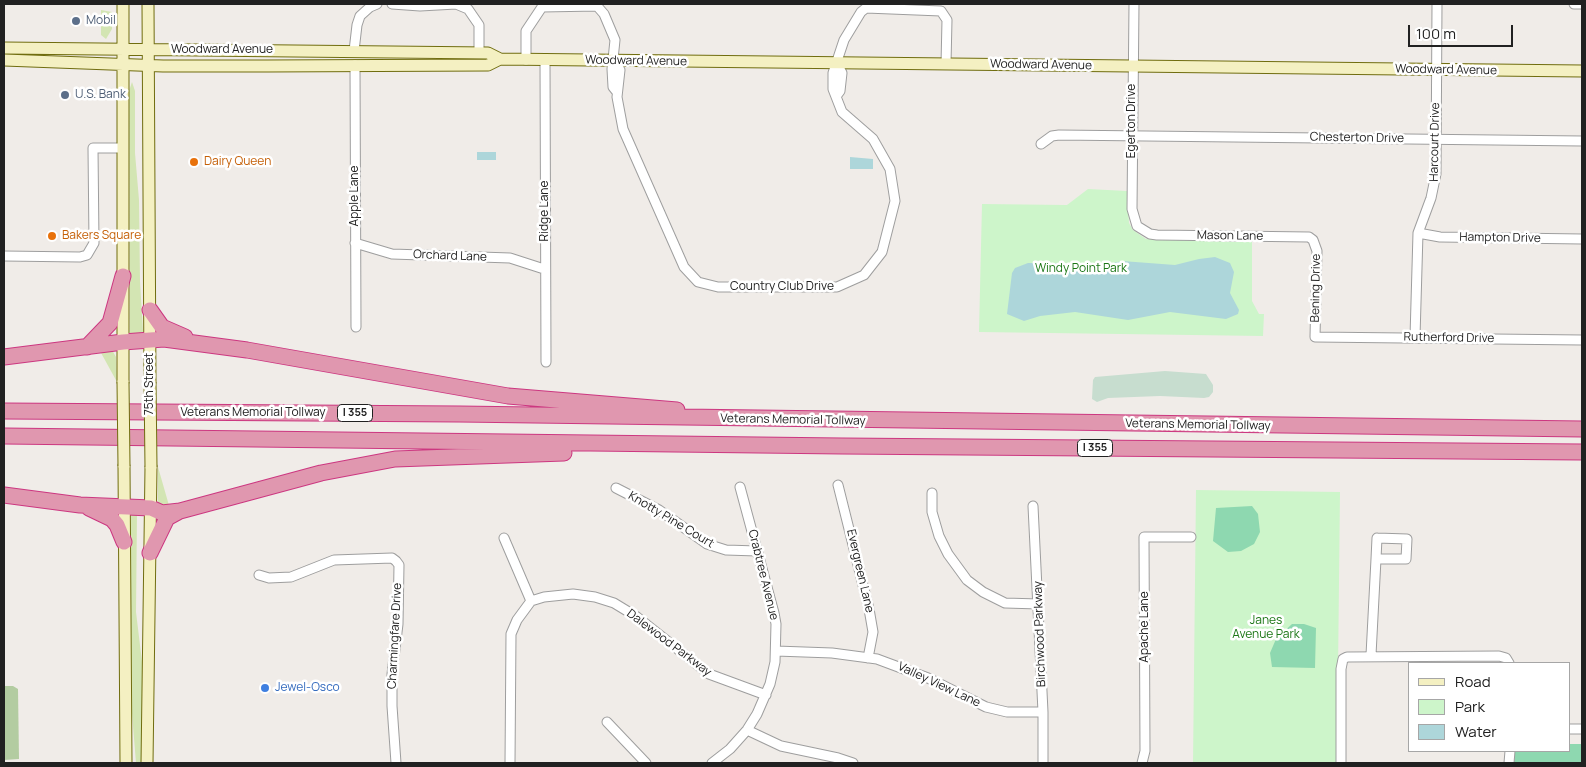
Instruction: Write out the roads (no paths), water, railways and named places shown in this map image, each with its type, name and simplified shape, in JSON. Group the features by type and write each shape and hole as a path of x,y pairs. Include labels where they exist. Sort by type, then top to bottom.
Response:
{"highway":[{"path":"87,347 110,323 122,276"},
{"path":"150,310 165,328 203,343"},
{"path":"4,358 150,339 203,343 508,396 673,409 707,419"},
{"name":"Veterans Memorial Tollway","path":"4,411 449,414 707,419 1582,427"},
{"name":"Veterans Memorial Tollway","path":"4,436 1582,452"},
{"path":"4,495 80,505 151,508 162,513 180,511 321,473 395,459 624,451 673,444"},
{"path":"1518,452 1582,460"},
{"path":"80,505 112,519 117,525 124,542"},
{"path":"150,553 167,518 180,511"}],"main road":[{"path":"123,4 122,276 126,763"},
{"name":"75th Street","path":"148,4 151,467 148,763"},
{"name":"Woodward Avenue","path":"4,48 488,53 500,59 526,60 1582,71"},
{"name":"Woodward Avenue","path":"4,60 149,65 488,65 500,59"}],"street":[{"path":"354,51 356,25 360,16 370,6 377,4"},
{"path":"392,4 420,6 456,4 468,9 479,25 479,53"},
{"name":"Egerton Drive","path":"1134,4 1132,214 1137,226 1147,232"},
{"name":"Harcourt Drive","path":"1415,337 1418,233 1434,186 1437,4"},
{"path":"1574,4 1582,4"},
{"name":"Country Club Drive","path":"526,60 526,32 542,7 556,5 597,6 604,14 615,40 612,88 617,92 624,129 684,267 698,282 714,287 837,287 864,275 877,261 886,243 895,193 890,169 873,140 842,112 837,95 840,91 842,73 837,63"},
{"path":"837,63 844,40 861,12 866,8 941,11 946,20 946,64"},
{"name":"Ridge Lane","path":"545,60 544,269 546,362"},
{"name":"Apple Lane","path":"355,65 356,327"},
{"name":"Chesterton Drive","path":"1041,144 1052,136 1059,135 1582,141"},
{"path":"4,256 80,257 87,255 94,243 93,148 122,148"},
{"name":"Mason Lane","path":"1147,232 1157,235 1304,236 1313,240"},
{"name":"Hampton Drive","path":"1418,233 1440,237 1582,239"},
{"name":"Bening Drive","path":"1313,240 1317,251 1316,337"},
{"name":"Orchard Lane","path":"355,243 392,254 510,258 544,269"},
{"name":"Rutherford Drive","path":"1316,337 1582,340"},
{"name":"Evergreen Lane","path":"838,485 870,609 872,632 868,658"},
{"name":"Crabtree Avenue","path":"712,763 730,749 748,730 766,696 773,674 776,651 776,619 740,487"},
{"name":"Knotty Pine Court","path":"616,488 659,510 707,544 726,550 757,551"},
{"path":"932,493 932,512 939,536 948,554 966,580 983,592 1005,603 1038,604"},
{"name":"Birchwood Parkway","path":"1033,506 1043,712 1043,763"},
{"name":"Apache Lane","path":"1142,763 1145,751 1144,537 1191,537"},
{"path":"504,538 531,601 517,620 509,643 510,763"},
{"name":"Charmingfare Drive","path":"259,575 269,578 291,577 334,560 392,558 396,561 398,565 398,624 392,674 392,706 396,763"},
{"path":"1371,655 1376,558"},
{"name":"Dalewood Parkway","path":"531,601 552,595 573,594 595,597 614,603 637,617 710,674 766,696"},
{"name":"Valley View Lane","path":"776,651 868,658 910,670 986,707 1007,712 1043,712"},
{"path":"1341,763 1343,659 1351,655 1499,656 1506,658 1509,662"},
{"path":"608,722 646,763"},
{"path":"748,730 781,746 853,763"}],"water":[{"path":"477,152 496,152 496,160 477,160"},
{"path":"850,157 873,159 873,169 850,169"},
{"path":"1215,257 1230,263 1234,272 1230,293 1239,310 1238,314 1226,319 1170,312 1128,320 1075,312 1040,316 1024,321 1007,314 1012,273 1015,268 1028,263 1057,263 1091,268 1122,261 1175,265"}],"place":[{"name":"Mobil","path":"76,21"},
{"name":"U.S. Bank","path":"65,95"},
{"name":"Dairy Queen","path":"194,162"},
{"name":"Bakers Square","path":"52,236"},
{"name":"Jewel-Osco","path":"265,688"}],"park label":[{"name":"Windy Point Park","path":"1081,269"},
{"name":"Janes Avenue Park","path":"1266,628"}]}
